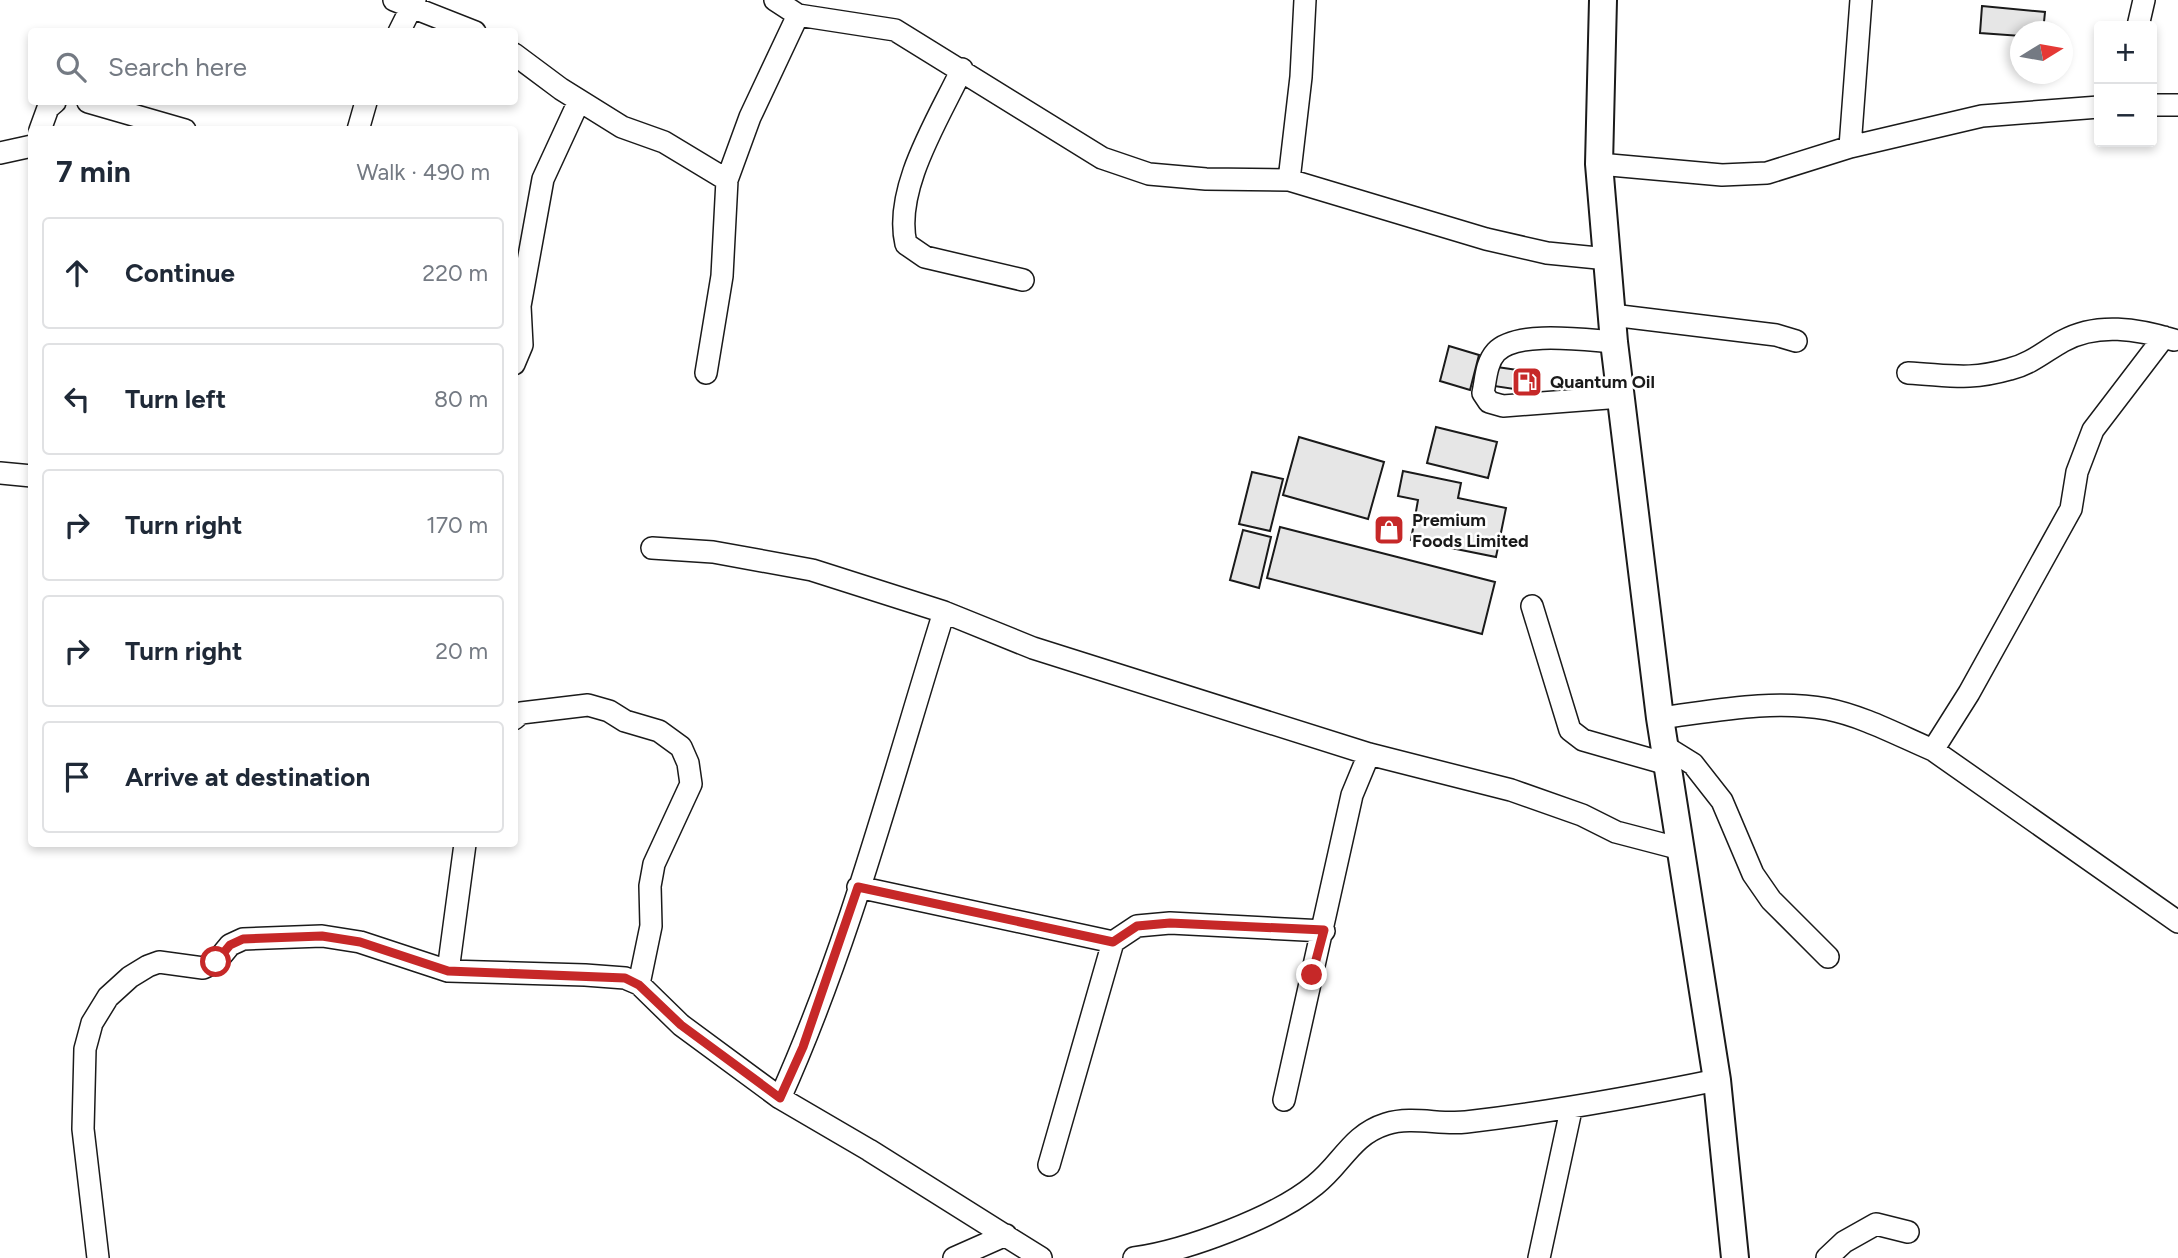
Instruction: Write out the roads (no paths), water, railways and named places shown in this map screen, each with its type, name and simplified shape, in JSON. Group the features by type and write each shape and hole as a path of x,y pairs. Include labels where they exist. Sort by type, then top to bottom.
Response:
{"main road":[{"path":"1603,0 1599,164 1614,342 1660,718 1717,1080 1735,1258"}],"street":[{"path":"775,0 799,15 895,30 1102,158 1149,174 1206,179 1289,180 1486,239 1547,253 1608,259"},
{"path":"1289,180 1301,77 1306,0"},
{"path":"1850,147 1861,0"},
{"path":"2139,21 2144,0"},
{"path":"400,28 407,2 466,28"},
{"path":"706,373 722,276 727,180 750,117 799,15"},
{"path":"518,57 579,101 622,127 664,142 727,180"},
{"path":"962,69 914,172 903,214 906,244 925,257 1023,279"},
{"path":"518,354 522,345 520,306 543,179 579,101"},
{"path":"2157,104 2178,105"},
{"path":"41,126 52,105"},
{"path":"98,105 170,126"},
{"path":"359,126 365,105"},
{"path":"1599,164 1722,175 1767,173 1850,147 1982,116 2094,107"},
{"path":"0,153 28,147"},
{"path":"1612,315 1776,335 1796,341"},
{"path":"1908,373 1955,379 2012,369 2039,358 2077,334 2108,329 2171,340"},
{"path":"1614,342 1536,338 1511,343 1497,350 1489,363 1483,393 1489,402 1503,406 1621,397"},
{"path":"1933,750 1969,693 2071,509 2077,472 2093,430 2171,340"},
{"path":"0,473 28,476"},
{"path":"652,548 713,552 813,570 944,612 1033,648 1369,754 1511,790 1582,814 1616,832 1681,849"},
{"path":"1532,606 1570,730 1583,740 1666,755 1693,764 1722,801 1754,874 1771,900 1828,957"},
{"path":"780,1098 803,1047 858,887 944,612"},
{"path":"518,716 522,713 588,705 609,711 625,721 659,731 681,747 688,763 691,784 654,864 650,886 651,926 639,985"},
{"path":"1660,718 1746,707 1802,706 1829,709 1933,750 2178,922"},
{"path":"1284,1100 1352,795 1369,754"},
{"path":"448,971 465,847"},
{"path":"858,887 1113,942"},
{"path":"1049,1165 1113,942 1137,926 1170,923 1324,930"},
{"path":"97,1258 83,1129 85,1049 92,1024 108,997 130,977 159,962 203,968 210,965 230,945 243,939 322,936 360,942 448,971 625,978 639,985 681,1025 780,1098 1041,1258"},
{"path":"1134,1258 1163,1254 1223,1234 1267,1213 1314,1186 1338,1162 1350,1144 1388,1123 1462,1123 1571,1110 1717,1080"},
{"path":"1539,1258 1571,1110"},
{"path":"1827,1258 1844,1242 1876,1224 1908,1233"},
{"path":"954,1258 1006,1235"}],"place":[{"name":"Quantum Oil","path":"1527,382"},
{"name":"Premium Foods Limited","path":"1389,530"}]}
